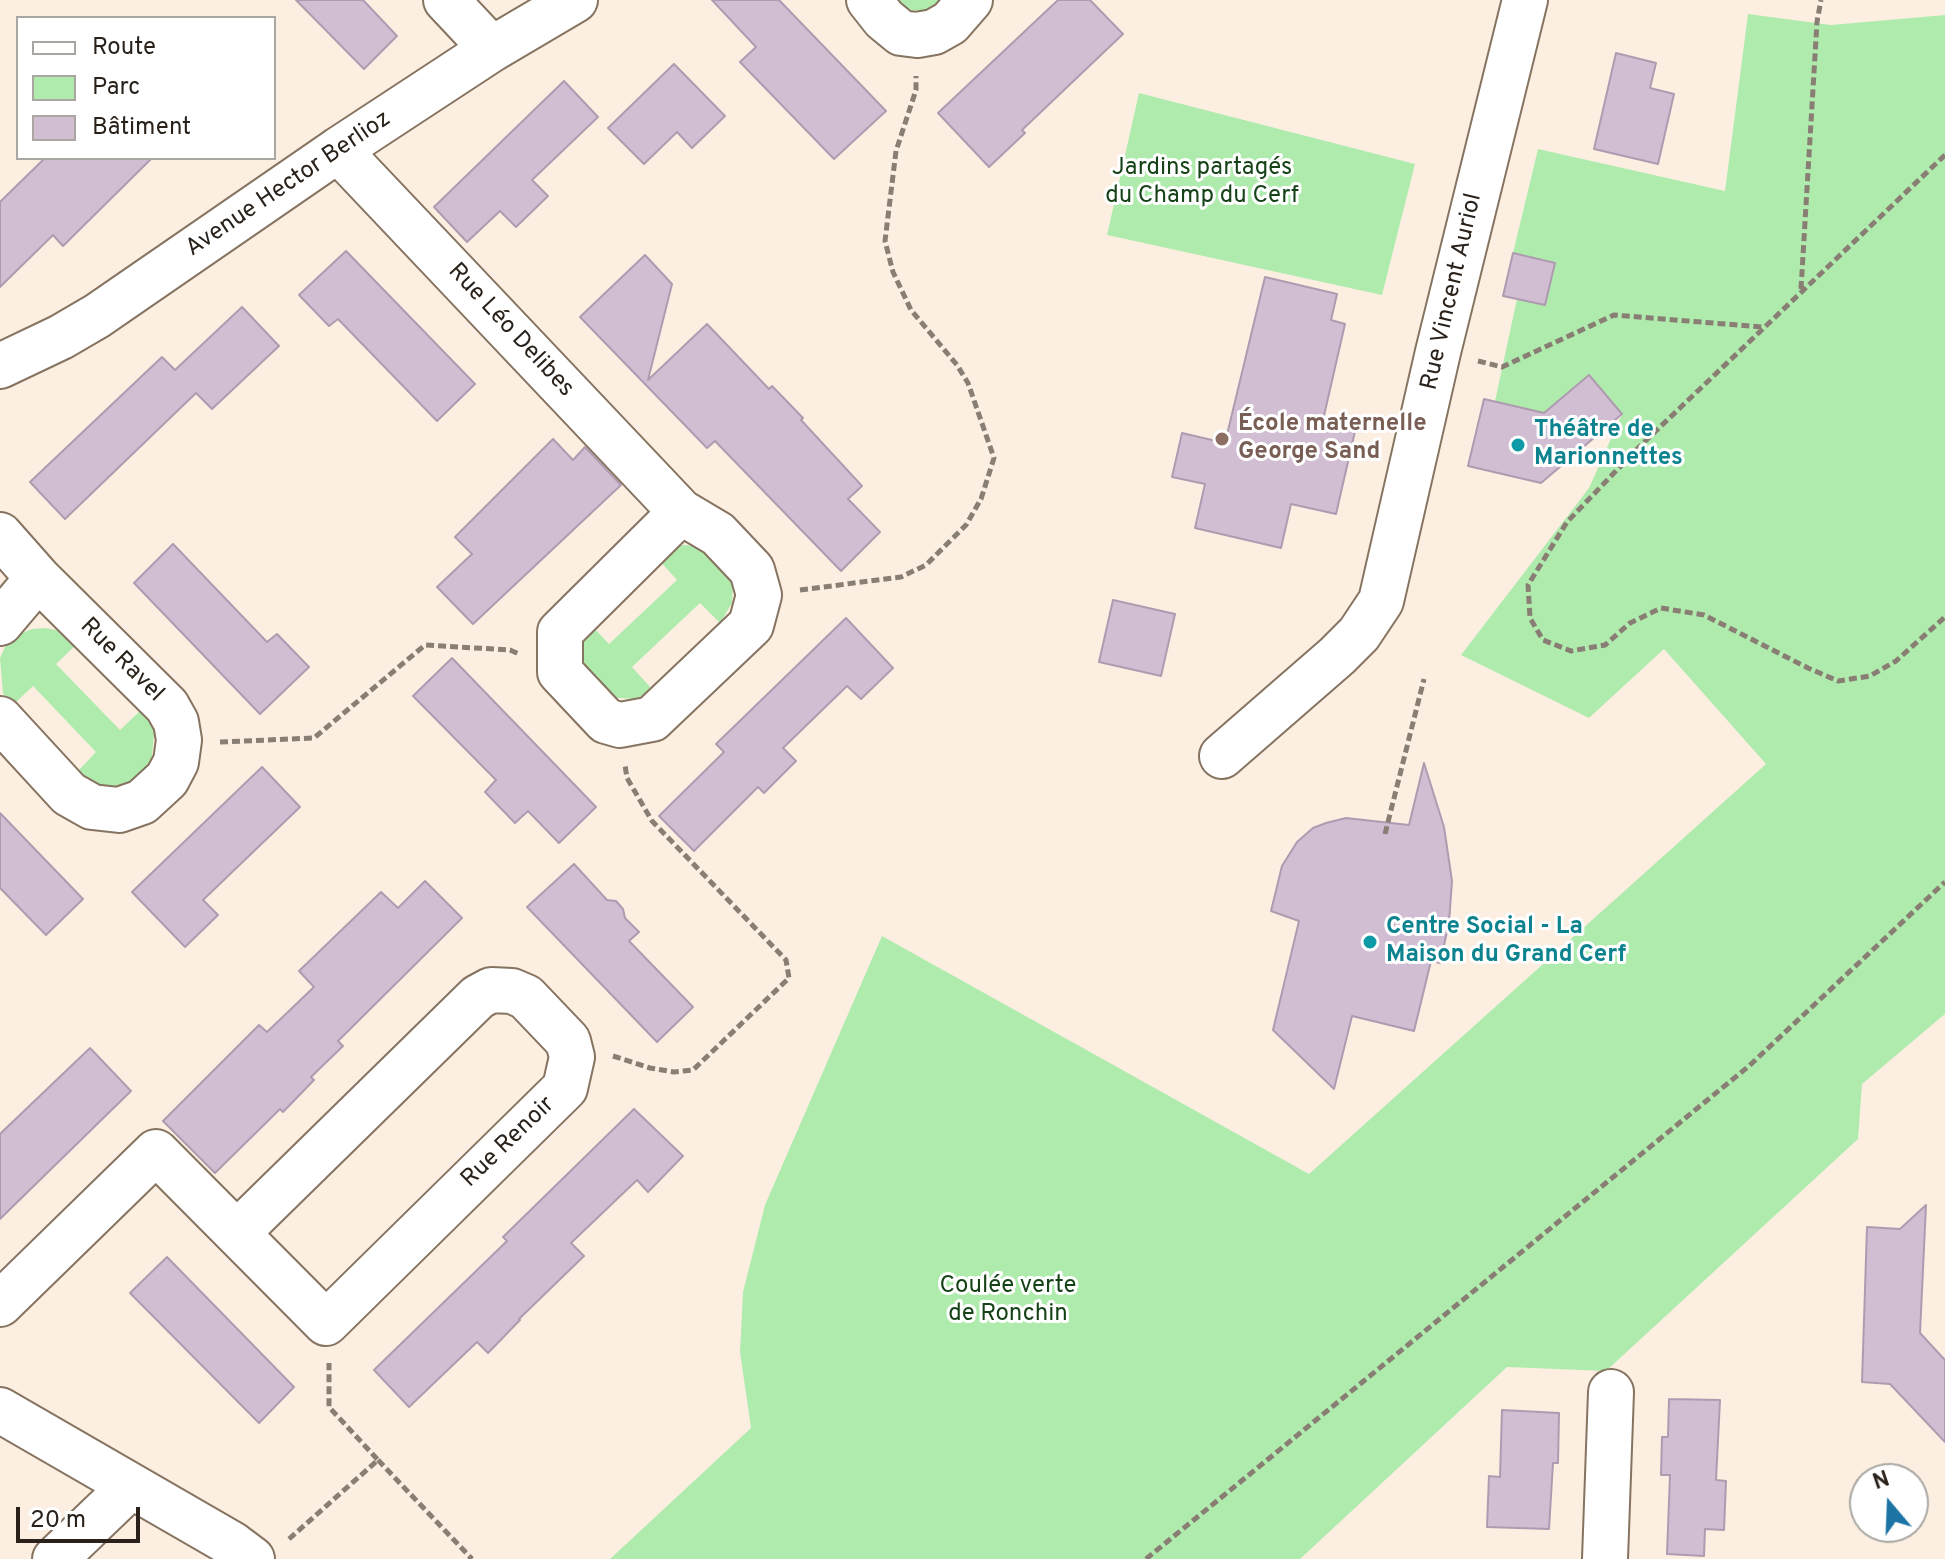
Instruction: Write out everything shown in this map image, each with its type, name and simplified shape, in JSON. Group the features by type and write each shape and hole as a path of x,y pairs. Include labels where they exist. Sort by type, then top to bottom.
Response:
{"street":[{"path":"446,0 492,49"},
{"name":"Avenue Hector Berlioz","path":"0,366 97,316 338,150 492,49 575,0"},
{"path":"869,0 884,19 901,33 917,35 934,32 950,23 970,0"},
{"name":"Rue Vincent Auriol","path":"1222,756 1337,656 1359,634 1381,601 1438,352 1525,0"},
{"name":"Rue Léo Delibes","path":"338,150 681,512 718,534 752,570 759,595"},
{"path":"681,512 560,632 560,672 606,721 620,725 652,719 751,625 759,595"},
{"name":"Rue Ravel","path":"0,535 38,578 167,706 176,722 179,740"},
{"path":"0,623 38,578"},
{"path":"0,719 69,794 92,807 119,810 142,802 167,779 176,762 179,740"},
{"path":"237,1233 478,997 491,990 512,991 526,997 568,1041"},
{"name":"Rue Renoir","path":"326,1323 565,1088 572,1057 568,1041"},
{"path":"0,1304 156,1152 326,1323"},
{"path":"1605,1559 1611,1392"},
{"path":"0,1410 131,1486 265,1554"},
{"path":"55,1559 131,1486"}],"path":[{"path":"1801,289 1817,22 1821,0"},
{"path":"759,595 901,577 926,565 966,525 981,499 994,458 968,383 957,365 911,310 893,272 885,241 896,151 916,90 917,35"},
{"path":"1945,155 1801,289 1638,448 1567,522 1528,585 1530,618 1543,640 1571,651 1605,645 1630,623 1661,608 1704,615 1838,681 1870,676 1896,661 1945,617"},
{"path":"1438,352 1502,367 1614,315 1762,327"},
{"path":"179,740 240,743 314,738 425,645 510,650 560,672"},
{"path":"1385,834 1424,679"},
{"path":"568,1041 650,1068 674,1072 693,1070 789,978 786,960 652,821 627,778 620,725"},
{"path":"1146,1559 1749,1066 1945,882"},
{"path":"326,1323 329,1407 472,1559"},
{"path":"265,1554 378,1460"}],"green space":[{"path":"889,0 945,0 934,8 920,11 905,9"},
{"name":"Coulée verte de Ronchin","path":"1748,14 1831,25 1945,15 1945,1014 1862,1084 1858,1139 1606,1371 1507,1367 1300,1559 610,1559 751,1428 740,1352 743,1292 765,1205 882,936 1309,1174 1766,764 1664,649 1589,718 1461,655 1589,488 1622,414 1589,375 1544,413 1495,401 1517,299 1545,305 1555,264 1513,253 1538,149 1725,191"},
{"name":"Jardins partagés du Champ du Cerf","path":"1139,93 1415,164 1382,295 1107,235"},
{"path":"683,545 702,546 733,579 732,603 720,623 700,603 632,667 652,689 645,695 633,699 608,697 579,667 582,638 590,624 609,644 677,580 658,559 669,550"},
{"path":"45,628 56,630 77,644 56,664 120,730 141,710 150,720 154,732 152,757 145,770 135,779 107,787 93,783 77,772 96,752 33,686 12,706 3,693 0,658 5,647 20,634"}],"building":[{"path":"296,0 363,0 397,36 364,69"},
{"path":"712,0 779,0 886,111 834,159 740,62 756,47"},
{"path":"1058,0 1090,0 1123,34 1022,130 1025,133 989,167 938,113"},
{"path":"1616,53 1656,63 1650,88 1674,94 1658,164 1594,149"},
{"path":"674,64 725,116 692,148 677,132 644,164 608,128"},
{"path":"564,81 598,117 532,180 548,196 516,227 500,211 467,242 434,207"},
{"path":"43,160 150,160 63,246 53,235 0,287 0,202"},
{"path":"346,251 475,384 437,421 338,319 329,326 299,295"},
{"path":"1513,253 1555,263 1545,305 1503,296"},
{"path":"645,255 672,284 648,380 707,324 769,389 772,386 862,486 848,499 880,532 841,571 715,441 707,448 580,317"},
{"path":"1265,277 1337,294 1331,320 1345,324 1323,420 1356,427 1336,514 1291,504 1281,548 1195,528 1205,484 1172,477 1182,433 1225,443"},
{"path":"242,307 279,346 212,409 196,393 65,519 30,482 162,357 175,370"},
{"path":"1589,375 1622,414 1541,483 1468,466 1484,399 1544,413"},
{"path":"553,439 573,460 585,447 621,485 473,624 437,587 472,554 455,537"},
{"path":"173,544 267,642 277,634 309,667 260,714 134,583"},
{"path":"1113,600 1175,614 1161,676 1099,662"},
{"path":"846,618 893,668 861,699 847,686 783,748 796,761 764,793 758,787 694,851 659,816 724,752 716,744"},
{"path":"452,658 596,807 559,843 528,811 515,823 485,792 496,780 413,696"},
{"name":"Centre Social - La Maison du Grand Cerf","path":"1424,763 1444,827 1452,881 1449,923 1440,963 1431,961 1414,1031 1352,1016 1334,1089 1273,1030 1299,921 1271,911 1282,866 1297,842 1313,828 1326,823 1346,818 1409,825"},
{"path":"262,767 300,807 203,900 218,915 185,947 132,892"},
{"path":"0,813 83,899 46,935 0,888"},
{"path":"574,864 607,900 616,901 623,909 625,918 639,932 629,941 693,1007 657,1042 527,907"},
{"path":"425,881 462,918 338,1041 343,1046 311,1077 314,1080 215,1173 163,1121 259,1025 267,1032 314,987 299,971 381,892 398,908"},
{"path":"90,1048 131,1091 0,1219 0,1134"},
{"path":"634,1109 683,1156 648,1192 637,1180 571,1243 584,1256 488,1353 477,1342 409,1407 374,1370 507,1241 503,1237"},
{"path":"1926,1205 1920,1333 1945,1360 1945,1442 1890,1384 1862,1382 1867,1227 1900,1229"},
{"path":"167,1257 294,1387 259,1423 130,1293"},
{"path":"1669,1399 1720,1400 1716,1480 1726,1481 1724,1530 1705,1529 1704,1556 1667,1554 1670,1475 1661,1475 1662,1437 1668,1437"},
{"path":"1502,1410 1559,1413 1558,1463 1553,1463 1549,1529 1487,1527 1489,1476 1500,1477"}],"place":[{"name":"École maternelle George Sand","path":"1222,439"},
{"name":"Théâtre de Marionnettes","path":"1518,445"},
{"name":"Centre Social - La Maison du Grand Cerf","path":"1370,942"}]}
